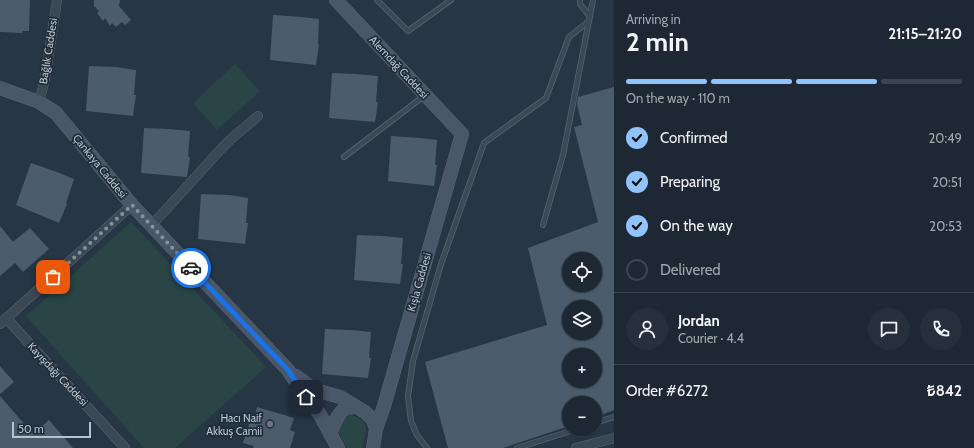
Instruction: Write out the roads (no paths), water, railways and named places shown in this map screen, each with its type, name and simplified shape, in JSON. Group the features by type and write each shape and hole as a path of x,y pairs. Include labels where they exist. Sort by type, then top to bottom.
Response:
{"main road":[{"name":"Alemdağ Caddesi","path":"336,0 462,134"},
{"name":"Çankaya Caddesi","path":"0,88 39,102 56,113 132,205 288,370 319,413 338,448"},
{"name":"Kışla Caddesi","path":"373,448 376,429 384,406 462,134"},
{"path":"288,370 308,385 319,391 340,397 365,412 373,420 376,429"},
{"path":"330,434 336,420 345,408 357,407"}],"street":[{"name":"Bağlık Caddesi","path":"39,102 45,79 56,0"},
{"path":"151,226 226,144 258,116"},
{"path":"3,321 132,205"},
{"name":"Kayışdağı Caddesi","path":"3,321 125,448"},
{"path":"329,448 330,434"},
{"path":"576,448 614,438"}],"lane":[{"path":"377,0 408,31 451,0"},
{"path":"580,0 580,4 589,19"},
{"path":"543,224 563,155 593,0"},
{"path":"427,448 418,435 411,420 408,396 413,361 441,264 484,143 546,98 569,37 589,19"},
{"path":"344,157 425,95"},
{"path":"602,421 614,417"},
{"path":"517,448 562,434"}],"place":[{"name":"Hacı Naif Akkuş Camii","path":"270,424"}]}
